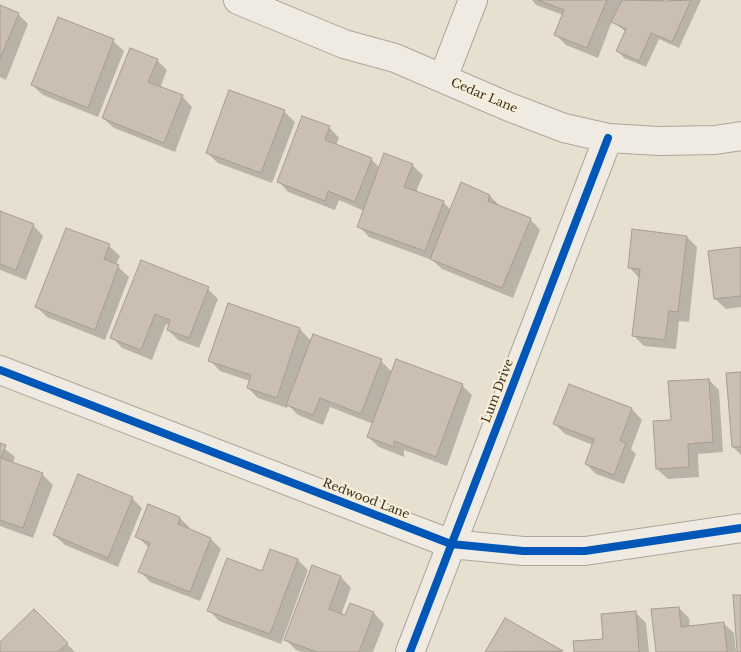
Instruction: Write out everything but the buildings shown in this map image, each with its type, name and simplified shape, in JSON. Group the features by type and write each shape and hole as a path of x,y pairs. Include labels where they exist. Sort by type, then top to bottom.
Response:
{"street":[{"name":"Cedar Lane","path":"238,0 344,44 395,58 509,107 564,128 608,138 659,141 715,140 741,136"},
{"path":"442,78 473,0"},
{"name":"Lum Drive","path":"410,652 608,138"},
{"name":"Redwood Lane","path":"0,370 451,544 523,551 585,551 741,528"}],"cycle path":[{"path":"410,652 608,138"},
{"path":"0,370 451,544 523,551 585,551 741,528"}]}
